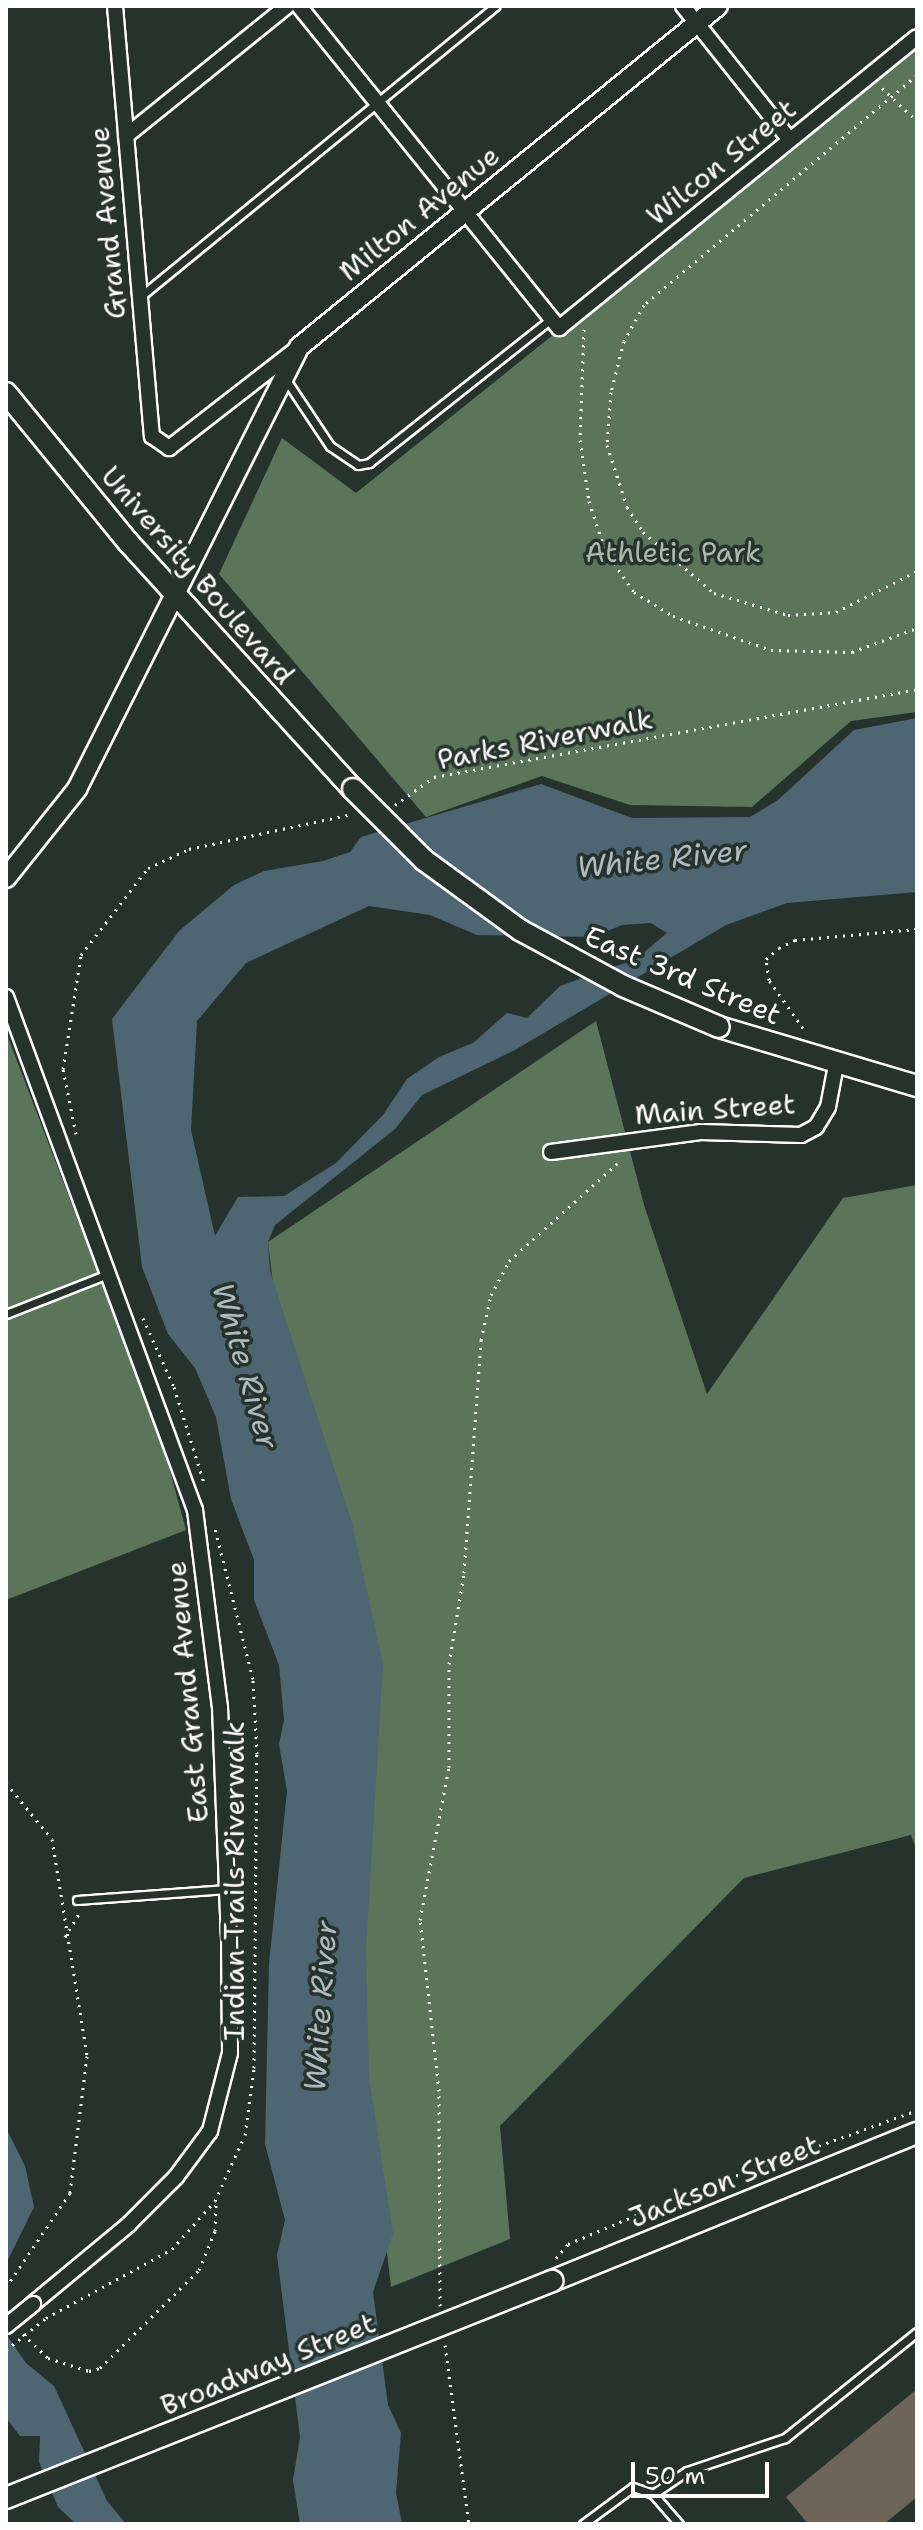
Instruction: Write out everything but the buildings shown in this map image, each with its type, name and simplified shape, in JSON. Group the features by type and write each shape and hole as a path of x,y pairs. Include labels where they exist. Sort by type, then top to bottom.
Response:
{"main road":[{"name":"University Boulevard","path":"6,393 174,594 353,789"},
{"name":"East 3rd Street","path":"353,789 424,860 520,930 623,986 719,1027 836,1065 909,1084"},
{"name":"Jackson Street","path":"549,2271 917,2133"},
{"name":"Broadway Street","path":"6,2498 549,2271"}],"street":[{"name":"Grand Avenue","path":"115,6 152,436"},
{"path":"126,136 287,6"},
{"path":"299,6 555,324"},
{"path":"683,6 790,140"},
{"name":"Milton Avenue","path":"152,436 169,448 299,347 718,6"},
{"name":"Wilcon Street","path":"555,324 582,310 917,37"},
{"path":"6,878 77,789 299,347"},
{"name":"East Grand Avenue","path":"6,997 195,1510 220,1707 230,2053 210,2131 176,2177 128,2225 33,2304 11,2327"},
{"name":"Main Street","path":"551,1152 701,1132 801,1135 816,1127 828,1107 836,1065"}],"lane":[{"path":"140,296 495,6"},
{"path":"283,375 330,446 358,465 369,463 555,324"},
{"path":"6,1314 108,1274"},
{"path":"77,1900 227,1889"},
{"path":"653,2494 687,2471 785,2438 917,2332"},
{"path":"583,2524 633,2487 653,2494 679,2524"}],"path":[{"path":"917,75 644,305 624,341 611,392 607,445 627,507 659,550 714,593 788,615 836,612 917,571"},
{"path":"869,76 917,121"},
{"path":"582,310 586,357 580,440 589,501 605,550 634,592 673,616 771,650 852,652 917,628"},
{"name":"Parks Riverwalk","path":"381,808 434,777 917,689"},
{"path":"79,1148 63,1069 81,955 148,868 189,849 366,811"},
{"path":"803,1028 769,980 766,959 795,940 917,929"},
{"path":"442,2319 439,2091 420,1920 449,1767 449,1664 464,1573 481,1340 491,1295 509,1261 594,1189 629,1142"},
{"path":"142,1315 179,1400 206,1492"},
{"name":"Indian Trails Riverwalk","path":"6,2350 46,2318 172,2249 215,2201 250,2110 257,1754 253,1679 213,1520"},
{"path":"6,1783 52,1839 65,1937 87,2056 75,2171 60,2213 6,2287"},
{"path":"65,1937 79,1920 77,1900"},
{"path":"549,2271 568,2244 691,2192 917,2110"},
{"path":"11,2327 48,2358 89,2371 100,2368 199,2270 215,2231 215,2201"},
{"path":"443,2333 469,2524"}],"green space":[{"name":"Athletic Park","path":"917,43 917,712 851,721 752,807 630,805 542,776 426,817 219,574 282,438 356,493"},
{"path":"596,1021 644,1205 707,1394 843,1198 917,1185 917,1851 911,1835 744,1878 500,2126 510,2239 391,2287 268,1242"},
{"path":"6,1032 161,1438 186,1530 6,1600"}],"water":[{"name":"White River","path":"917,718 917,892 787,903 726,925 515,1050 422,1095 395,1129 275,1225 268,1242 270,1271 352,1523 383,1664 366,1949 369,2078 393,2234 373,2292 388,2405 401,2433 396,2493 402,2524 300,2524 293,2480 300,2437 277,2255 285,2220 265,2144 269,1964 287,1791 279,1744 284,1720 279,1665 254,1600 254,1560 231,1499 216,1417 195,1368 168,1334 142,1267 112,1019 179,931 234,885 264,871 323,861 350,852 361,837 541,784 632,818 750,817 778,800 854,730","holes":["369,906 430,915 477,935 593,937 622,925 651,923 667,933 636,959 560,986 527,1018 507,1013 473,1043 439,1057 407,1079 383,1115 336,1163 284,1196 238,1197 215,1236 191,1130 197,1021 246,963"]},
{"path":"6,2128 25,2166 34,2207 6,2264"},
{"path":"6,2334 26,2363 54,2386 107,2501 126,2524 76,2524 58,2507 39,2462 40,2436 20,2436 7,2419"}]}
